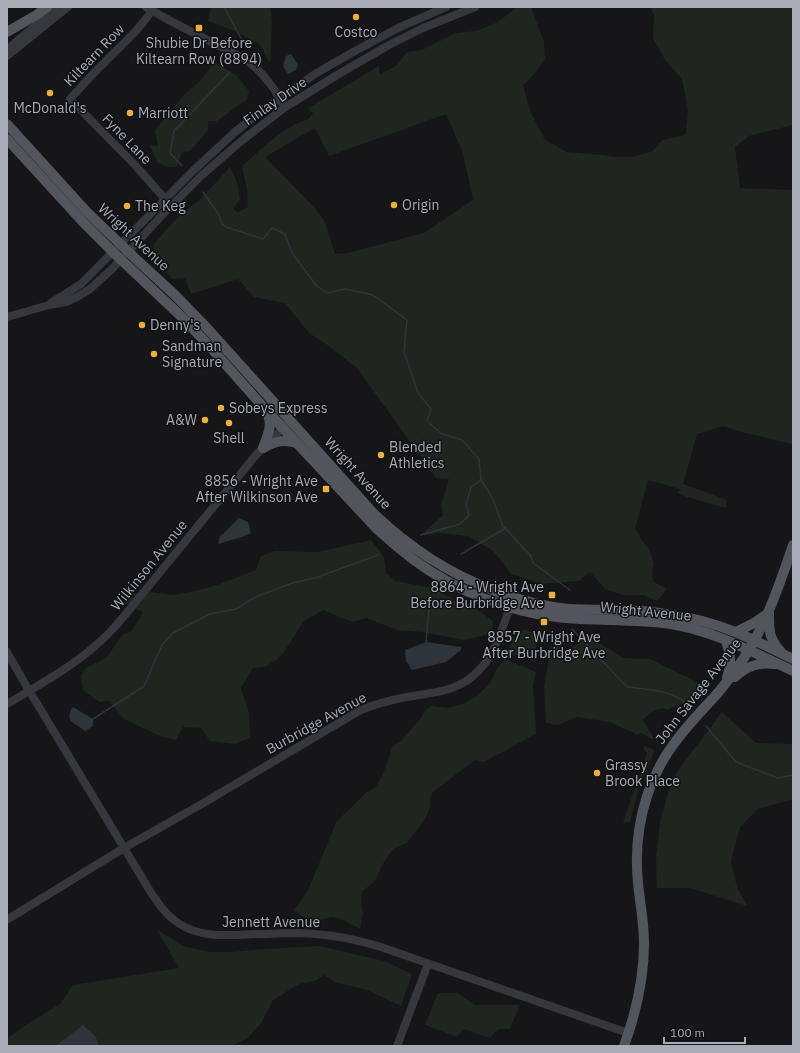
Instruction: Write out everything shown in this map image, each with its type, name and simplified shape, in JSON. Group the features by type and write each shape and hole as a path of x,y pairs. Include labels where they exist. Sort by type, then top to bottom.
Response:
{"main road":[{"path":"7,32 47,7"},
{"name":"Wright Avenue","path":"7,124 78,202 128,252 181,300 374,514 407,543 441,566 482,586 511,603 528,602 568,609 641,610 699,620 736,632 793,659"},
{"name":"Wright Avenue","path":"7,139 56,193 113,252 184,319 282,428 377,529 414,561 457,586 511,603 565,618 672,624 708,633 749,650 793,671"},
{"path":"263,448 270,428 270,421 266,410"},
{"path":"263,448 281,441 297,444"},
{"name":"John Savage Avenue","path":"624,1046 639,994 644,960 637,865 638,835 644,806 654,779 668,751 688,725 719,691 749,650 775,599 793,545"},
{"path":"736,632 754,623 769,612"},
{"path":"769,612 769,631 773,643 781,653"},
{"path":"719,691 727,678 731,663 730,653 726,641"},
{"path":"719,691 742,671 750,667 768,663 779,665"}],"street":[{"path":"7,50 57,7"},
{"path":"7,56 68,7"},
{"name":"Finlay Drive","path":"49,305 81,284 197,167 256,114 327,67 372,41 446,7"},
{"name":"Finlay Drive","path":"49,305 66,302 90,289 121,260 204,174 233,148 284,108 389,45 428,26 475,7"},
{"path":"149,9 251,63 280,98 284,108"},
{"name":"Kiltearn Row","path":"70,99 148,18 149,9"},
{"name":"Fyne Lane","path":"70,99 135,165 165,199"},
{"path":"7,317 49,305"},
{"name":"Wilkinson Avenue","path":"7,704 82,657 111,632 263,448 290,420"},
{"name":"Burbridge Avenue","path":"8,919 124,848 359,711 388,701 451,688 463,683 474,676 491,655 498,642 511,603"},
{"name":"Jennett Avenue","path":"7,652 29,691 161,907 178,923 190,930 219,936 320,934 345,937 381,947 628,1033"},
{"path":"397,1046 428,964"}],"shaded area":[{"path":"211,7 270,7 272,21 270,63 259,44 232,30 208,21"},
{"path":"517,7 531,7 544,42 545,58 537,71 523,85 530,111 545,140 567,152 616,157 632,157 653,151 662,140 685,135 687,123 688,109 682,79 665,60 653,38 654,15 650,7 793,7 793,125 749,136 735,147 740,188 793,190 793,444 745,433 723,426 697,434 683,484 727,500 726,508 687,497 678,493 680,489 648,480 635,529 649,549 654,563 652,573 654,582 667,589 657,601 643,595 623,595 605,589 590,572 579,581 542,584 511,574 492,550 467,536 441,533 421,535 443,515 441,505 449,479 436,478 357,368 309,333 285,303 254,297 238,279 191,294 185,278 172,279 153,253 154,244 166,230 183,212 199,201 230,167 238,185 240,199 233,209 238,212 248,207 247,190 242,166 282,132 299,122 309,119 313,113 308,108 379,66 380,74 396,66 407,52 422,50 456,33 476,31 498,22","holes":["446,114 463,153 473,200 424,233 347,253 335,254 324,220 315,208 265,157 315,128 329,156"]},
{"path":"291,54 298,65 296,70 288,74 283,66 286,56"},
{"path":"214,62 236,75 249,91 247,99 217,121 208,121 208,130 190,151 182,152 177,167 167,167 157,162 150,145 158,146 155,130 185,94 202,79"},
{"path":"239,518 248,522 251,533 218,544 220,536"},
{"path":"371,540 384,557 386,573 396,581 437,589 453,600 471,605 493,621 492,630 486,635 464,640 422,632 397,630 366,618 352,622 323,610 304,621 284,652 275,661 264,667 253,668 241,688 249,713 250,738 235,744 210,741 201,728 183,727 176,740 160,736 124,719 109,701 99,702 83,690 81,675 86,668 107,657 122,635 132,631 143,612 125,604 128,594 148,592 174,595 195,591 217,585 256,570 261,556 275,551 317,552"},
{"path":"524,629 532,632 536,645 535,662 510,653 512,642"},
{"path":"585,634 623,658 650,659 706,686 691,699 684,701 685,703 667,710 663,708 655,710 643,719 655,741 653,738 653,740 642,733 638,735 610,722 577,717 558,725 546,723 544,688 551,646 567,651 580,642"},
{"path":"426,642 461,647 461,650 446,662 412,670 406,661 405,650"},
{"path":"505,659 536,672 533,686 536,734 484,762 475,760 433,792 430,797 430,808 425,819 407,843 395,848 390,853 381,867 376,880 363,891 361,899 363,914 360,929 341,919 333,917 315,921 305,918 294,910 307,892 336,822 367,792 375,788 383,774 393,745 401,741 421,718 425,710 432,706 447,708 462,704 477,696 490,683 498,667"},
{"path":"73,707 93,719 93,726 85,731 71,721 70,714"},
{"path":"722,712 756,743 793,744 793,801 790,800 758,809 740,827 731,861 737,887 747,906 690,888 657,888 656,857 660,822 667,796 676,773"},
{"path":"645,746 655,750 639,787 630,822 623,823 647,753 643,748"},
{"path":"157,930 186,947 210,952 233,952 319,946 384,961 412,974 401,1006 367,990 335,982 324,975 315,981 299,984 273,1000 262,1022 248,1038 231,1046 99,1046 96,1037 83,1025 55,1046 7,1046 7,1039 24,1026 60,1004 73,985 179,968"},
{"path":"438,993 457,993 475,1005 520,1005 510,1029 498,1029 490,1038 464,1029 457,1037 425,1025"},
{"path":"83,1025 96,1037 99,1046 55,1046"}],"waterway":[{"path":"224,7 242,40"},
{"path":"182,166 170,153 174,131 230,72"},
{"path":"203,192 219,215 221,223 226,227 263,239 272,228 285,234 292,253 316,285 327,293 345,289 373,295 407,320 404,352 418,393 431,409 427,421 442,434 462,440 479,459 481,480 492,497 503,526 531,556 533,563 570,590"},
{"path":"421,535 460,524 469,515 466,505 471,487 481,480"},
{"path":"461,554 506,528"},
{"path":"93,719 144,686 162,645 173,633 210,614 236,609 256,597 292,583 315,578 378,555"},
{"path":"426,642 430,596"},
{"path":"572,629 627,687 666,693 680,699 686,704"},
{"path":"706,726 736,762 778,778 793,775"}],"place":[{"name":"Costco","path":"356,17"},
{"name":"Shubie Dr Before Kiltearn Row (8894)","path":"199,28"},
{"name":"McDonald's","path":"50,93"},
{"name":"Marriott","path":"130,113"},
{"name":"Origin","path":"394,205"},
{"name":"The Keg","path":"127,206"},
{"name":"Denny's","path":"142,325"},
{"name":"Sandman Signature","path":"154,354"},
{"name":"Sobeys Express","path":"221,408"},
{"name":"A&W","path":"205,420"},
{"name":"Shell","path":"229,423"},
{"name":"Blended Athletics","path":"381,455"},
{"name":"8856 - Wright Ave After Wilkinson Ave","path":"326,489"},
{"name":"8864 - Wright Ave Before Burbridge Ave","path":"552,595"},
{"name":"8857 - Wright Ave After Burbridge Ave","path":"544,622"},
{"name":"Grassy Brook Place","path":"597,773"}]}
